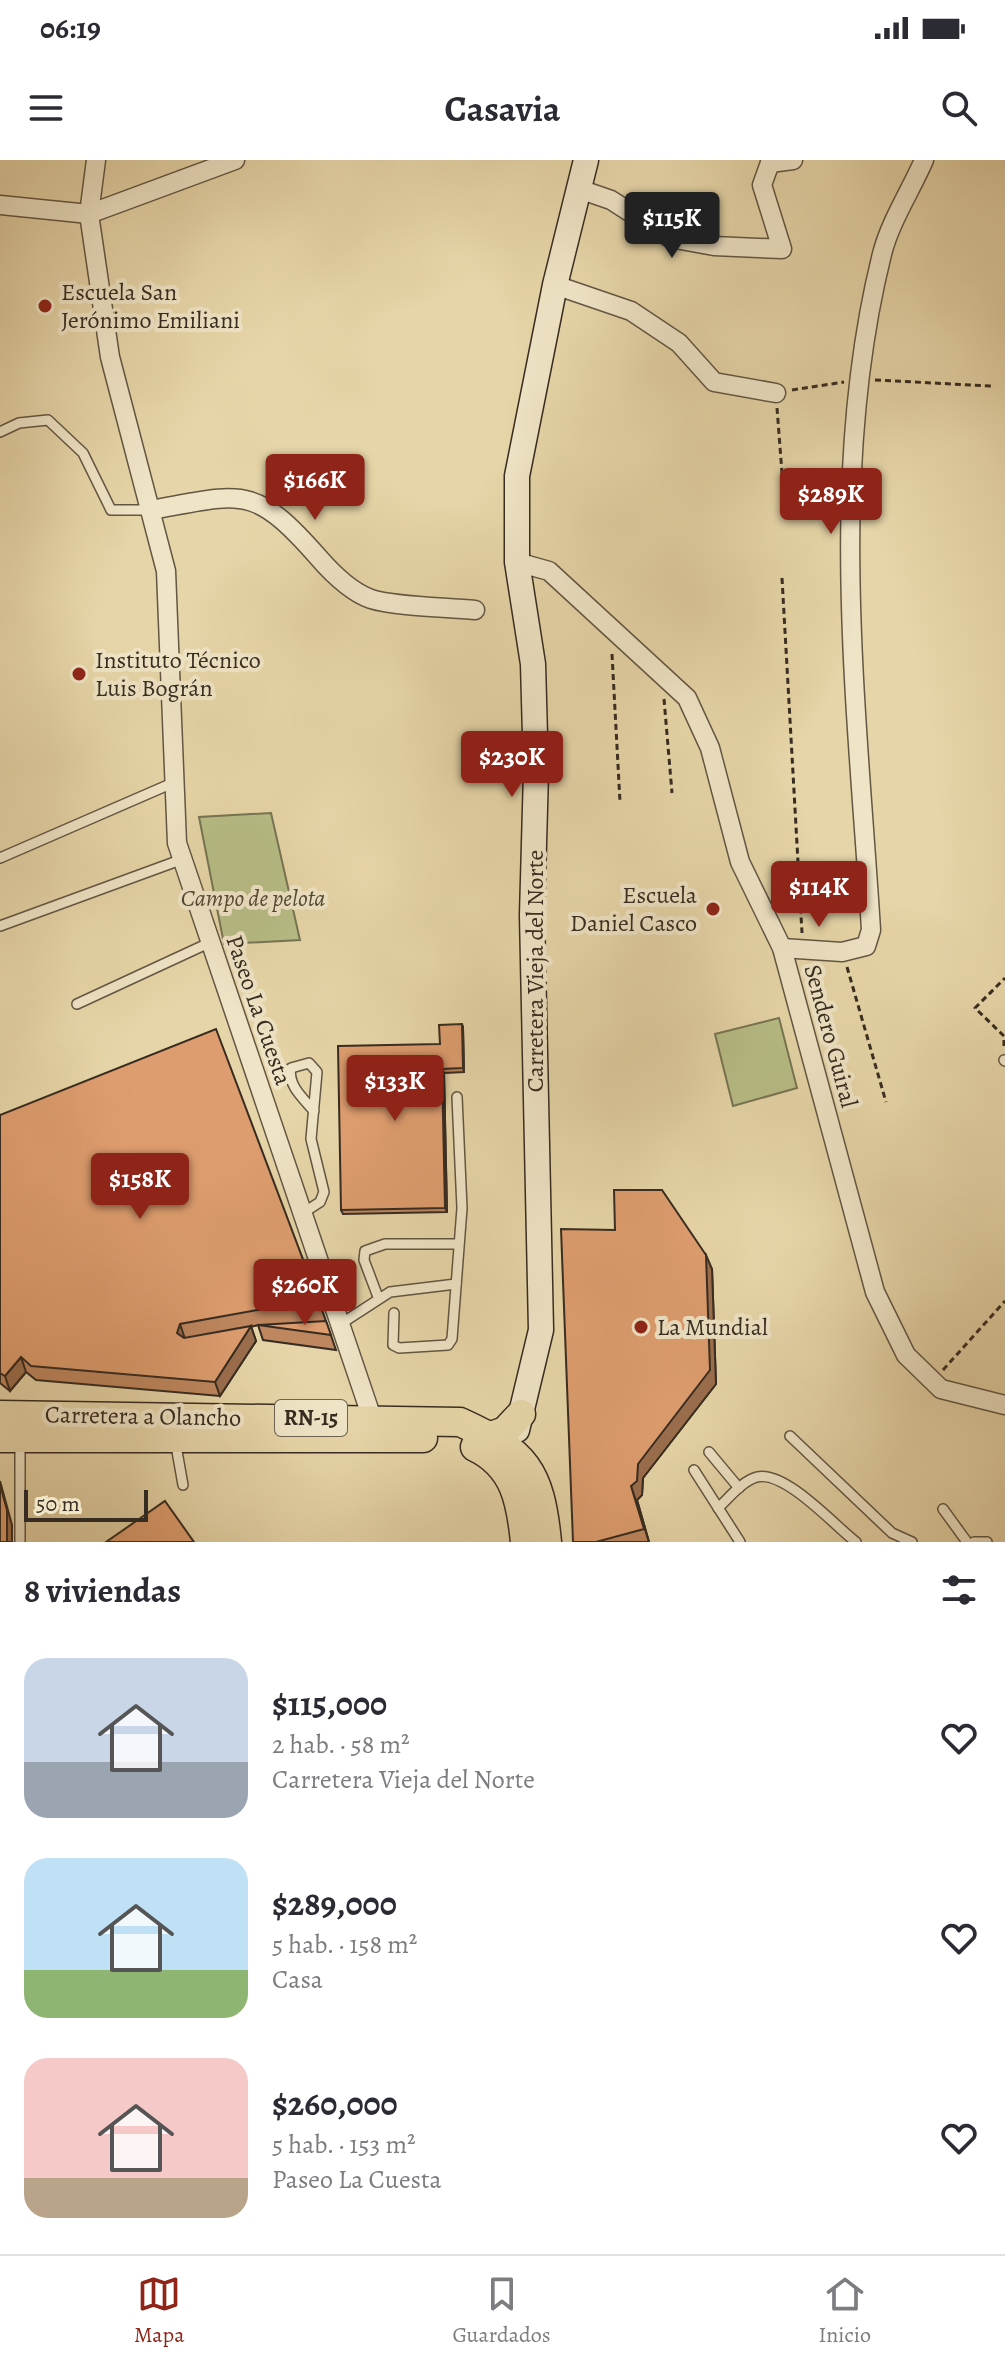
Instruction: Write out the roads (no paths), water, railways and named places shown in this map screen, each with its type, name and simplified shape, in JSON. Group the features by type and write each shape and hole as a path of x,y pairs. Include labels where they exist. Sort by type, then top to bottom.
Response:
{"main road":[{"path":"521,1414 505,1431 501,1444 535,1476 547,1542"},
{"name":"Carretera a Olancho","path":"0,1415 375,1428 452,1437 491,1455 520,1494 525,1542"},
{"name":"Carretera a Olancho","path":"10,1439 175,1437 460,1422 501,1444"}],"street":[{"name":"Paseo La Cuesta","path":"96,160 89,214 110,357 166,571 177,843 303,1213 334,1327 375,1428"},
{"path":"0,205 89,214 235,160"},
{"name":"Carretera Vieja del Norte","path":"521,1414 541,1330 532,915 536,772 533,664 517,562 517,476 555,285 582,190 586,160"},
{"path":"582,190 611,200 670,238 714,246 782,249 762,185 771,162 793,160"},
{"path":"782,948 842,952 866,946 871,930 852,633 852,432 883,252 924,160"},
{"path":"555,285 631,311 679,343 714,382 776,393"},
{"path":"151,510 216,499 245,498 272,509 334,573 371,599 475,610"},
{"name":"Sendero Guiral","path":"517,562 549,571 687,698 710,748 740,862 782,948 875,1292 906,1355 941,1389 1005,1405"}],"lane":[{"path":"0,432 19,423 48,420 83,453 111,510 151,510"},
{"path":"0,858 175,782"},
{"path":"0,926 183,859"},
{"path":"77,1004 211,942"},
{"path":"303,1213 320,1202 324,1192 311,1139 314,1111 317,1072 309,1063 300,1064 291,1068 289,1074 294,1088 314,1111"},
{"path":"394,1313 393,1345 399,1348 448,1345 462,1208 457,1097"},
{"path":"378,1297 364,1260 365,1251 385,1244 458,1244"},
{"path":"334,1327 390,1292 456,1284"},
{"path":"790,1436 892,1533 912,1542"},
{"path":"175,1437 183,1485"},
{"path":"10,1439 20,1542"},
{"path":"709,1452 739,1488"},
{"path":"694,1470 740,1542"},
{"path":"718,1508 739,1488 757,1477 786,1484 856,1542"},
{"path":"943,1509 967,1542"},
{"path":"974,1542 987,1542"}],"place":[{"name":"Escuela San Jerónimo Emiliani","path":"45,306"},
{"name":"Instituto Técnico Luis Bográn","path":"79,674"},
{"name":"Escuela Daniel Casco","path":"713,909"},
{"name":"La Mundial","path":"641,1327"}],"park label":[{"name":"Campo de pelota","path":"253,898"}]}
